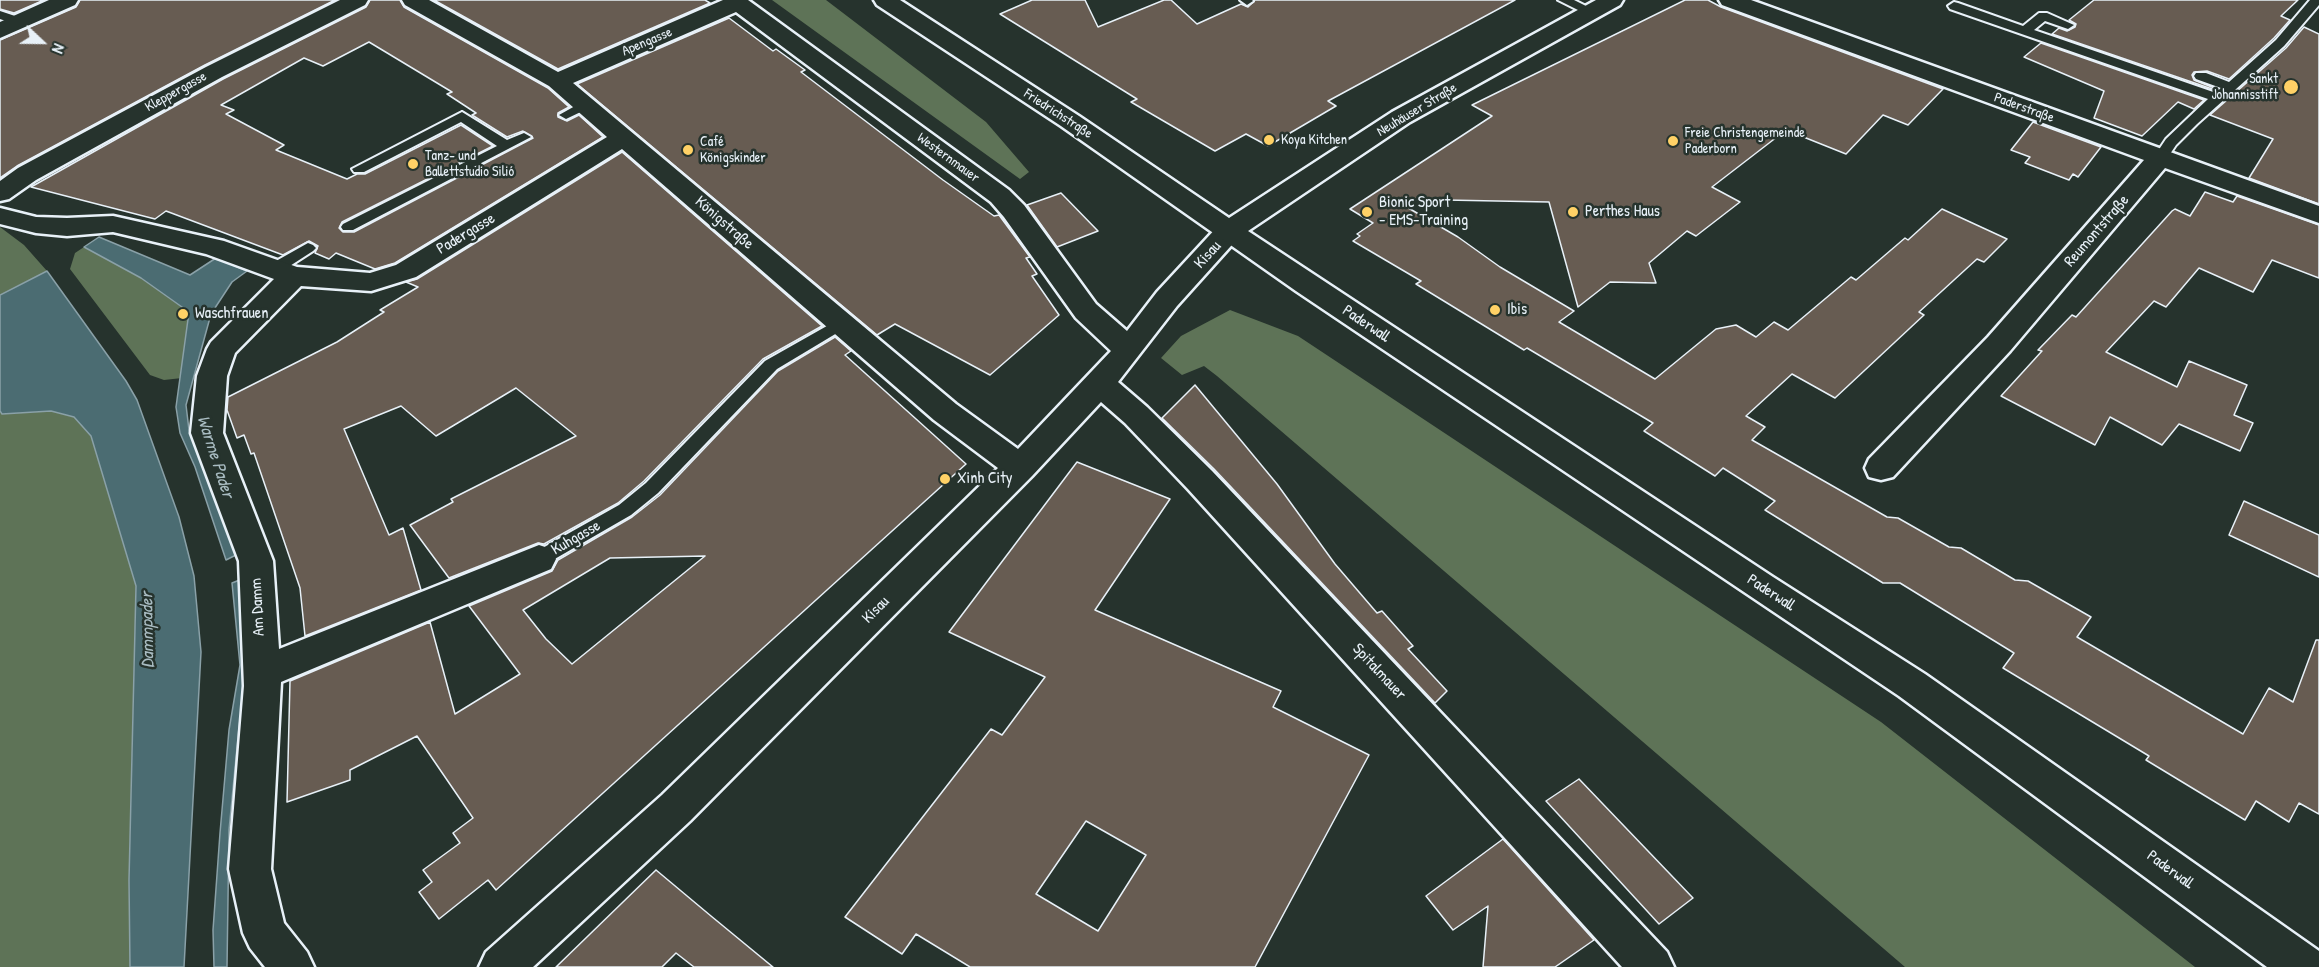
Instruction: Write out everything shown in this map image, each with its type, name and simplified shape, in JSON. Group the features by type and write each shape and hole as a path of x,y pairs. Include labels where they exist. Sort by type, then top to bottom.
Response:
{"street":[{"path":"5,29 67,0"},
{"name":"Kleppergasse","path":"0,193 27,174 214,72 357,0"},
{"name":"Königstraße","path":"413,0 557,81 575,110 624,137 945,412 1020,467"},
{"name":"Friedrichstraße","path":"885,0 1070,121 1229,231"},
{"name":"Paderstraße","path":"1730,0 2319,215"},
{"name":"Apengasse","path":"557,81 736,1"},
{"name":"Westernmauer","path":"736,1 1000,196 1014,211 1086,311 1129,350"},
{"name":"Neuhäuser Straße","path":"1229,231 1401,117 1601,6"},
{"name":"Padergasse","path":"0,216 36,225 113,224 371,282 406,271 624,137"},
{"name":"Reumontstraße","path":"1881,468 2000,344 2160,157"},
{"name":"Kisau","path":"501,967 676,808 1020,467 1100,383 1129,350 1167,299 1229,231"},
{"name":"Paderwall","path":"1229,231 1761,587 1912,685 2304,967"},
{"name":"Am Damm","path":"292,264 222,349 212,376 207,433 256,561 262,674 250,869 265,933 292,967"},
{"name":"Spitalmauer","path":"1100,383 1200,480 1652,967"},
{"name":"Kuhgasse","path":"262,674 539,559"}],"lane":[{"path":"1564,0 1601,6"},
{"name":"Reumontstraße","path":"2160,157 2179,134 2280,42 2316,0"},
{"path":"1954,6 2217,99"},
{"path":"2024,31 2043,16 2068,25"},
{"path":"2201,76 2231,87"},
{"path":"359,169 462,116 505,146"},
{"path":"348,227 524,137"},
{"name":"Kuhgasse","path":"539,559 625,510 652,488 771,364 840,323"}],"green space":[{"path":"772,0 826,0 986,122 1029,172 1020,179"},
{"path":"0,227 24,245 47,271 0,295"},
{"path":"84,247 141,278 189,312 182,378 164,380 150,375 70,269 75,253"},
{"path":"1230,310 1298,336 1881,722 2195,967 1905,967 1217,376 1204,366 1182,375 1161,358 1181,336"},
{"path":"0,411 2,414 51,411 74,417 91,436 136,586 129,880 131,967 0,967"}],"water":[{"path":"99,237 190,275 216,258 247,271 232,282 211,314 186,405 189,430 236,555 226,560 195,467 180,433 176,407 189,312 141,278 84,247"},
{"name":"Dammpader","path":"47,271 126,381 137,400 179,517 194,576 201,652 184,967 130,967 129,880 136,586 91,436 74,417 51,411 2,414 0,411 0,295"},
{"path":"242,579 248,662 229,830 227,967 214,967 213,930 220,833 229,730 240,665 232,583"}],"building":[{"path":"0,0 44,0 14,13 0,9"},
{"path":"80,0 335,0 205,65 17,166 0,178 0,40 76,7"},
{"path":"370,0 400,0 404,7 548,88 569,107 558,113 558,117 567,121 579,115 603,137 395,263 375,269 336,253 329,259 315,253 318,246 309,241 283,255 166,211 155,219 31,187 223,79 366,7","holes":["369,42 452,92 447,94 476,113 472,115 507,137 523,131 533,138 354,232 343,232 339,228 342,222 493,146 461,125 365,174 357,174 347,179 276,150 284,145 226,114 234,110 221,105 304,58 323,66"]},
{"path":"434,0 705,0 710,3 558,69"},
{"path":"1032,0 1085,0 1098,27 1164,0 1171,0 1197,24 1241,4 1248,7 1255,0 1515,0 1328,101 1336,106 1268,146 1246,134 1215,151 1131,102 1137,99 1000,14"},
{"path":"1685,0 1708,0 1721,7 1943,89 1908,125 1883,115 1846,154 1786,130 1712,187 1740,202 1696,236 1687,231 1649,263 1656,283 1610,282 1578,307 1549,202 1393,199 1458,237 1500,267 1574,311 1559,322 1655,379 1716,329 1736,325 1756,337 1774,322 1788,330 1851,277 1856,280 1905,238 1908,240 1942,209 2007,239 1984,262 1977,259 1919,312 1924,315 1835,398 1792,374 1746,416 1765,427 1752,440 1887,517 1898,518 1949,547 1961,548 2015,580 2028,581 2091,617 2077,637 2243,734 2269,688 2293,702 2316,640 2319,640 2319,814 2299,803 2289,822 2256,801 2245,820 2146,760 2149,756 2003,668 2014,653 1900,583 1883,583 1765,510 1775,501 1723,468 1715,476 1644,431 1653,423 1527,348 1524,350 1416,284 1421,281 1353,241 1360,236 1357,234 1373,223 1350,209 1492,116 1472,105"},
{"path":"2094,0 2298,0 2281,16 2290,20 2274,38 2229,79 2207,71 2194,72 2192,75 2194,80 2217,89 2215,90 2052,34 2059,28 2067,31 2075,27 2076,24 2069,20"},
{"path":"729,18 773,51 776,49 805,70 801,72 943,180 994,216 999,215 1030,257 1026,258 1037,274 1032,276 1059,315 990,375 895,324 877,335 577,84"},
{"name":"Sankt Johannisstift","path":"2304,27 2319,34 2319,204 2249,178 2273,139 2210,115 2286,48"},
{"path":"2041,43 2204,100 2194,109 2178,102 2142,136 2094,118 2104,91 2024,57"},
{"path":"2033,122 2101,147 2078,177 2073,174 2069,180 2025,163 2030,157 2011,150"},
{"path":"622,152 822,326 763,359 644,481 618,503 544,544 538,543 449,578 410,525 453,502 451,499 576,436 516,388 436,436 401,406 344,429 389,535 403,528 421,590 305,636 300,588 254,453 251,454 244,435 237,438 227,410 228,397 337,342 384,312 380,310 418,287 406,282 417,279"},
{"path":"2205,192 2233,202 2237,196 2319,225 2319,278 2272,260 2253,292 2199,268 2166,307 2154,301 2106,352 2177,387 2189,361 2247,385 2234,415 2253,423 2240,451 2179,424 2162,445 2110,417 2095,445 2001,396 2042,351 2038,350 2072,315 2076,317 2172,211 2175,209 2190,216"},
{"path":"1061,193 1098,231 1057,247 1027,205"},
{"path":"835,337 851,351 845,355 966,464 496,890 488,880 439,919 419,892 432,882 423,870 460,843 453,833 473,818 417,736 350,770 350,780 287,802 290,681 430,622 455,714 520,674 469,606 552,571 558,560 632,517 660,495 778,371","holes":["705,556 572,664 546,639 523,610 610,558"]},
{"path":"1195,385 1277,484 1335,564 1377,613 1382,611 1413,646 1408,649 1447,691 1435,703 1214,469 1162,418"},
{"path":"1077,462 1170,499 1095,610 1281,691 1273,707 1369,755 1255,967 970,967 916,934 902,954 845,917 991,729 1002,735 1045,677 949,632","holes":["1086,821 1146,855 1098,931 1036,894"]},
{"path":"2244,501 2319,535 2319,577 2229,535"},
{"path":"1579,779 1693,898 1659,924 1546,801"},
{"path":"1503,839 1594,940 1555,967 1483,967 1488,906 1453,930 1426,896"},
{"path":"656,870 773,967 694,967 676,953 662,967 556,967"}],"place":[{"name":"Sankt Johannisstift","path":"2291,87"},
{"name":"Koya Kitchen","path":"1269,140"},
{"name":"Freie Christengemeinde Paderborn","path":"1673,141"},
{"name":"Café Königskinder","path":"688,150"},
{"name":"Tanz- und Ballettstudio Silió","path":"413,164"},
{"name":"Bionic Sport - EMS-Training","path":"1367,212"},
{"name":"Perthes Haus","path":"1573,212"},
{"name":"Ibis","path":"1495,310"},
{"name":"Waschfrauen","path":"183,314"},
{"name":"Xinh City","path":"945,479"}],"water label":[{"name":"Warme Pader","path":"215,457"}]}
